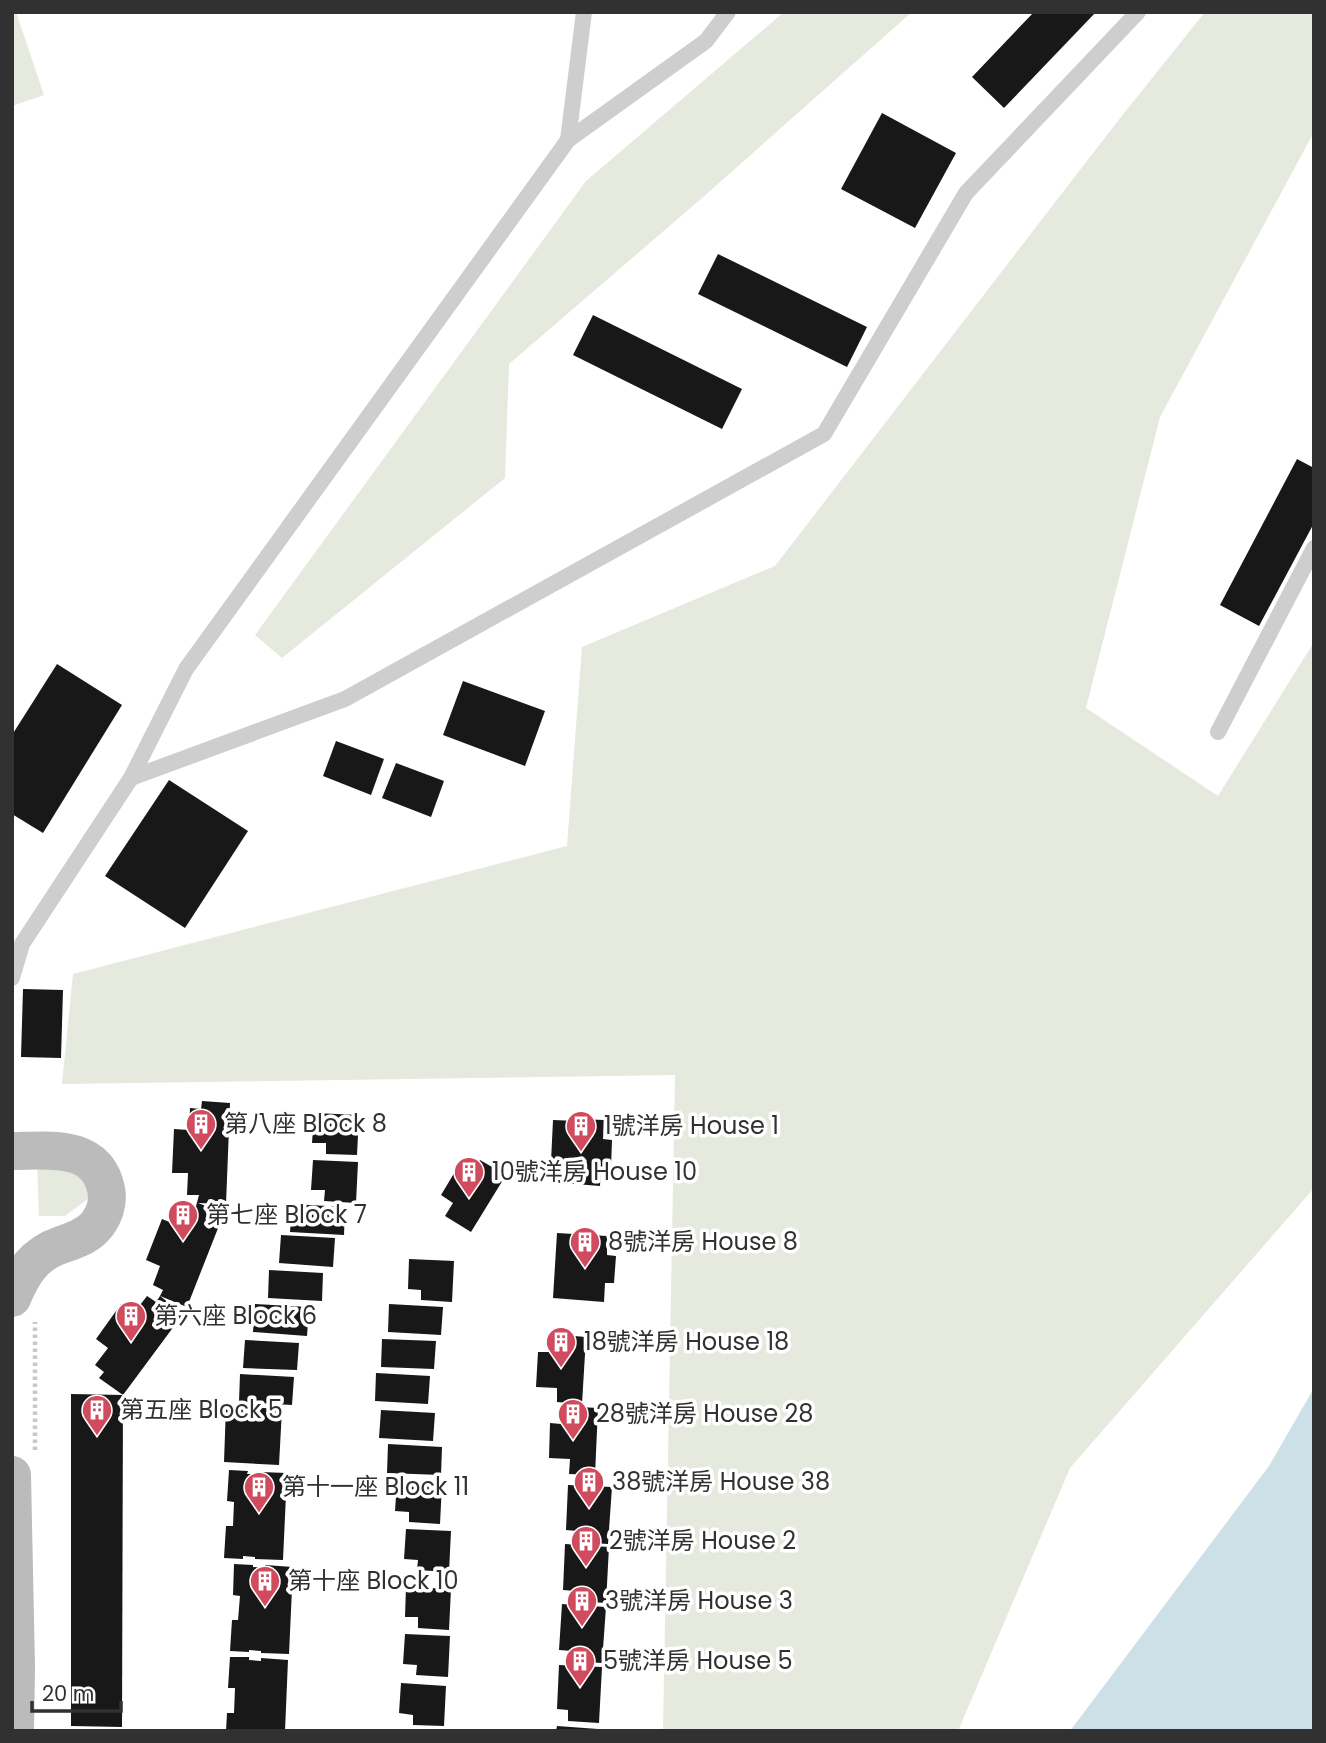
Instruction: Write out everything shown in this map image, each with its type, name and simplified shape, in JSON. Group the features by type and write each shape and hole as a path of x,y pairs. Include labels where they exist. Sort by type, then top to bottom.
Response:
{"street":[{"path":"12,1151 61,1151 75,1154 93,1165 101,1174 108,1198 100,1221 92,1230 83,1237 37,1256 12,1297"},
{"path":"12,1475 15,1731"}],"lane":[{"path":"568,140 584,12"},
{"path":"12,978 22,944 131,778 186,669 568,140 706,41 728,12"},
{"path":"131,778 345,699 824,434 967,193 1138,12"},
{"path":"1218,732 1314,548"}],"shaded area":[{"path":"12,12 16,12 44,95 12,106"},
{"path":"784,12 912,12 509,364 505,478 282,658 255,635 586,181"},
{"path":"1205,12 1314,12 1314,132 1160,417 1086,708 1218,796 1314,642 1314,1188 1070,1468 958,1731 663,1731 675,1075 62,1084 73,974 567,846 582,647 775,566"},
{"path":"36,1136 88,1153 89,1198 65,1216 39,1216"},
{"path":"1314,1388 1314,1731 1070,1731 1269,1466"}],"building":[{"path":"1034,12 1096,12 1004,108 972,77"},
{"path":"882,113 956,153 915,228 841,189"},
{"path":"718,254 867,327 847,367 698,294"},
{"path":"593,315 742,389 722,429 573,355"},
{"path":"1297,459 1314,468 1314,523 1259,626 1220,605"},
{"path":"57,664 122,705 43,833 12,814 12,735"},
{"path":"463,681 545,711 525,766 443,735"},
{"path":"336,741 384,759 371,795 323,776"},
{"path":"396,763 444,781 431,817 382,798"},
{"path":"169,780 248,831 185,928 105,876"},
{"path":"23,989 63,990 61,1058 21,1057"},
{"path":"202,1101 230,1103 226,1204 198,1203 224,1213 187,1307 160,1296 163,1290 153,1285 160,1266 146,1260 162,1219 177,1225 185,1205 195,1210 199,1195 187,1195 188,1173 172,1173 174,1129 189,1130 190,1108 201,1109"},
{"path":"314,1113 359,1115 357,1155 326,1154 326,1143 312,1143"},
{"name":"1號洋房 House 1","path":"553,1120 604,1120 603,1139 612,1140 611,1167 601,1167 600,1186 550,1182"},
{"path":"313,1160 358,1162 356,1203 324,1201 325,1190 311,1190"},
{"name":"10號洋房 House 10","path":"480,1160 506,1175 471,1232 445,1216 453,1203 441,1195 459,1165 471,1173"},
{"path":"292,1204 345,1207 344,1235 290,1232"},
{"name":"8號洋房 House 8","path":"557,1233 607,1236 607,1255 616,1256 614,1283 605,1283 604,1302 553,1298"},
{"path":"281,1235 335,1238 333,1267 279,1263"},
{"path":"409,1259 454,1261 452,1302 421,1300 421,1290 408,1289"},
{"path":"269,1270 323,1273 322,1301 268,1298"},
{"name":"第六座 Block 6","path":"147,1296 156,1302 160,1296 183,1314 123,1395 99,1378 104,1372 95,1365 108,1348 96,1339 121,1304 134,1313"},
{"path":"255,1304 309,1307 307,1336 253,1332"},
{"path":"389,1304 443,1307 441,1335 388,1332"},
{"name":"18號洋房 House 18","path":"550,1334 586,1337 582,1404 557,1402 557,1388 536,1387 538,1352 549,1352"},
{"path":"382,1339 436,1341 434,1369 381,1367"},
{"path":"245,1340 299,1343 297,1370 243,1368"},
{"path":"376,1373 430,1376 428,1404 375,1401"},
{"path":"240,1374 294,1377 292,1405 239,1402"},
{"path":"71,1394 123,1395 122,1727 71,1726"},
{"path":"226,1406 282,1409 279,1465 224,1462"},
{"name":"28號洋房 House 28","path":"562,1406 598,1408 595,1475 569,1474 570,1459 549,1458 550,1423 561,1424"},
{"path":"381,1410 435,1413 433,1441 379,1438"},
{"path":"388,1444 442,1447 441,1475 387,1473"},
{"name":"第十一座 Block 11","path":"229,1470 248,1471 247,1474 287,1473 283,1560 243,1556 243,1559 224,1558 226,1526 233,1526 234,1502 227,1501"},
{"path":"397,1481 442,1484 440,1524 409,1522 409,1512 395,1511"},
{"name":"38號洋房 House 38","path":"568,1485 612,1487 608,1544 577,1542 577,1531 566,1530"},
{"path":"406,1529 451,1531 449,1572 417,1570 418,1560 404,1559"},
{"name":"2號洋房 House 2","path":"565,1544 609,1547 606,1603 574,1601 575,1591 563,1590"},
{"name":"第十座 Block 10","path":"234,1564 265,1568 265,1565 293,1567 289,1654 230,1651 232,1620 238,1620 240,1596 233,1595"},
{"path":"406,1587 451,1589 449,1630 418,1628 418,1617 405,1617"},
{"name":"3號洋房 House 3","path":"562,1604 606,1607 602,1663 571,1661 572,1651 559,1650"},
{"path":"405,1634 450,1636 448,1677 416,1675 417,1665 403,1664"},
{"path":"230,1657 249,1657 249,1660 261,1661 261,1658 288,1660 285,1731 226,1731 227,1713 234,1713 235,1688 228,1688"},
{"name":"5號洋房 House 5","path":"559,1665 602,1667 599,1723 568,1721 568,1710 557,1709"},
{"path":"401,1683 446,1686 444,1726 413,1725 413,1715 399,1713"},
{"path":"557,1726 598,1729 598,1731 556,1731"}],"place":[{"name":"第八座 Block 8","path":"201,1151"},
{"name":"1號洋房 House 1","path":"581,1153"},
{"name":"10號洋房 House 10","path":"469,1199"},
{"name":"第七座 Block 7","path":"183,1242"},
{"name":"8號洋房 House 8","path":"585,1269"},
{"name":"第六座 Block 6","path":"131,1343"},
{"name":"18號洋房 House 18","path":"561,1369"},
{"name":"第五座 Block 5","path":"97,1437"},
{"name":"28號洋房 House 28","path":"573,1441"},
{"name":"38號洋房 House 38","path":"589,1509"},
{"name":"第十一座 Block 11","path":"259,1514"},
{"name":"2號洋房 House 2","path":"586,1568"},
{"name":"第十座 Block 10","path":"265,1608"},
{"name":"3號洋房 House 3","path":"582,1628"},
{"name":"5號洋房 House 5","path":"580,1688"}]}
